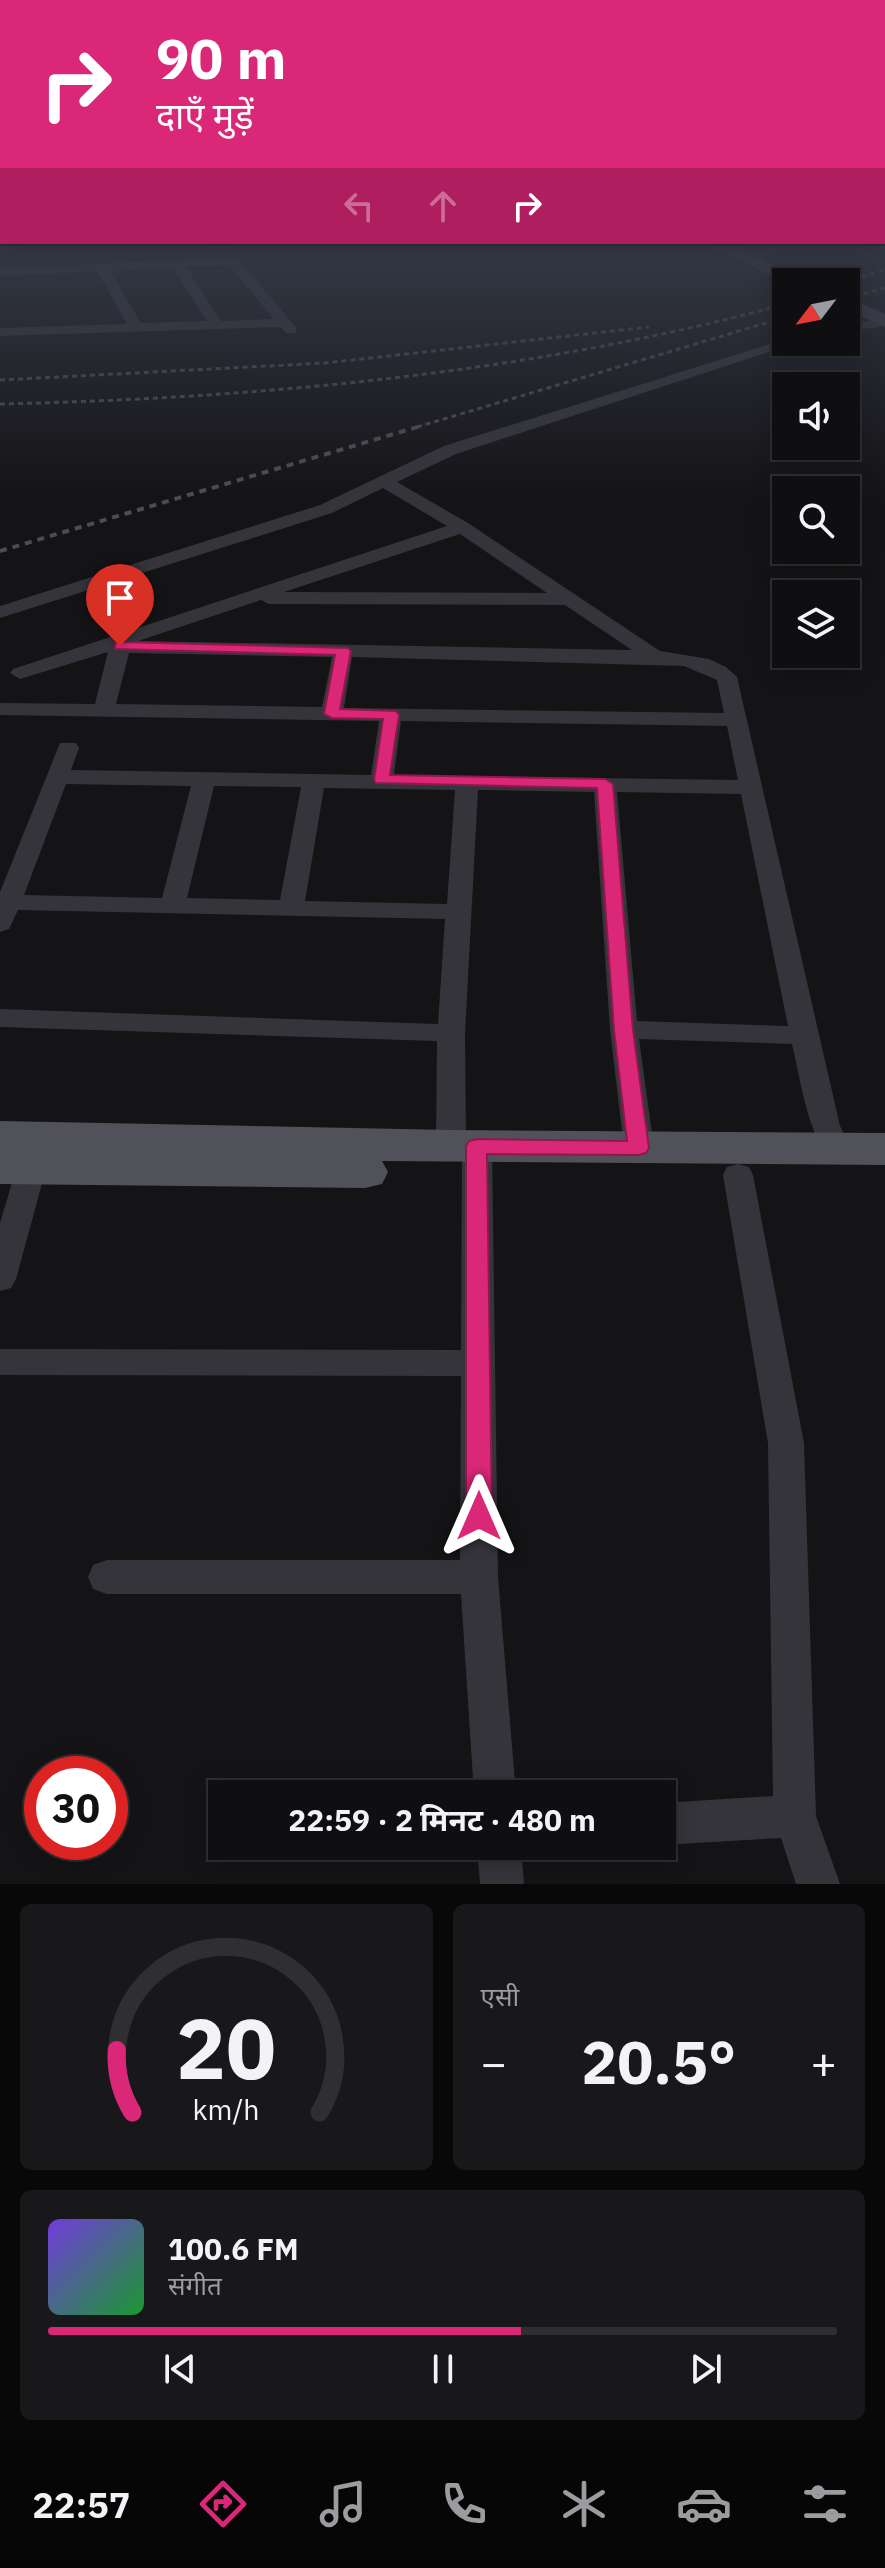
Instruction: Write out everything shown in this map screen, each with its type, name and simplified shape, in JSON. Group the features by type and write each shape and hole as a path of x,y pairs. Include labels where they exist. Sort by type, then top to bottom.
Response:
{"main road":[{"path":"10,1158 468,1155 639,1148 885,1149"},
{"path":"468,1155 738,1175 885,1175"}],"street":[{"path":"0,332 166,327"},
{"path":"264,327 289,327"},
{"path":"0,612 326,509 450,450 772,348"},
{"path":"386,483 462,527 655,657"},
{"path":"20,673 111,646 462,527"},
{"path":"246,598 569,599"},
{"path":"111,646 655,657 701,662 727,677 825,1126 837,1149"},
{"path":"104,710 111,646"},
{"path":"332,714 343,651"},
{"path":"0,709 737,720"},
{"path":"382,780 391,715"},
{"path":"68,748 4,913 173,905 459,912"},
{"path":"56,777 751,787"},
{"path":"173,905 204,778"},
{"path":"291,908 314,779"},
{"path":"467,781 451,1033 468,1155 477,1363 479,1577 494,1780"},
{"path":"605,784 624,1030 639,1148"},
{"path":"0,1018 451,1033"},
{"path":"624,1030 804,1035"},
{"path":"0,1279 10,1158"},
{"path":"738,1175 786,1443 795,1816 818,1884"},
{"path":"0,1362 477,1363"},
{"path":"107,1577 479,1577"},
{"path":"676,1823 795,1816"},
{"path":"500,1860 502,1884"}],"railway":[{"path":"0,380 325,363 649,327"},
{"path":"0,404 198,396 396,378 593,348 694,327"},
{"path":"417,427 753,327"},
{"path":"0,551 424,425"}],"route":[{"path":"120,646 343,651 332,714 391,715 382,780 605,784 624,1030 639,1148 477,1146 479,1516"}]}
